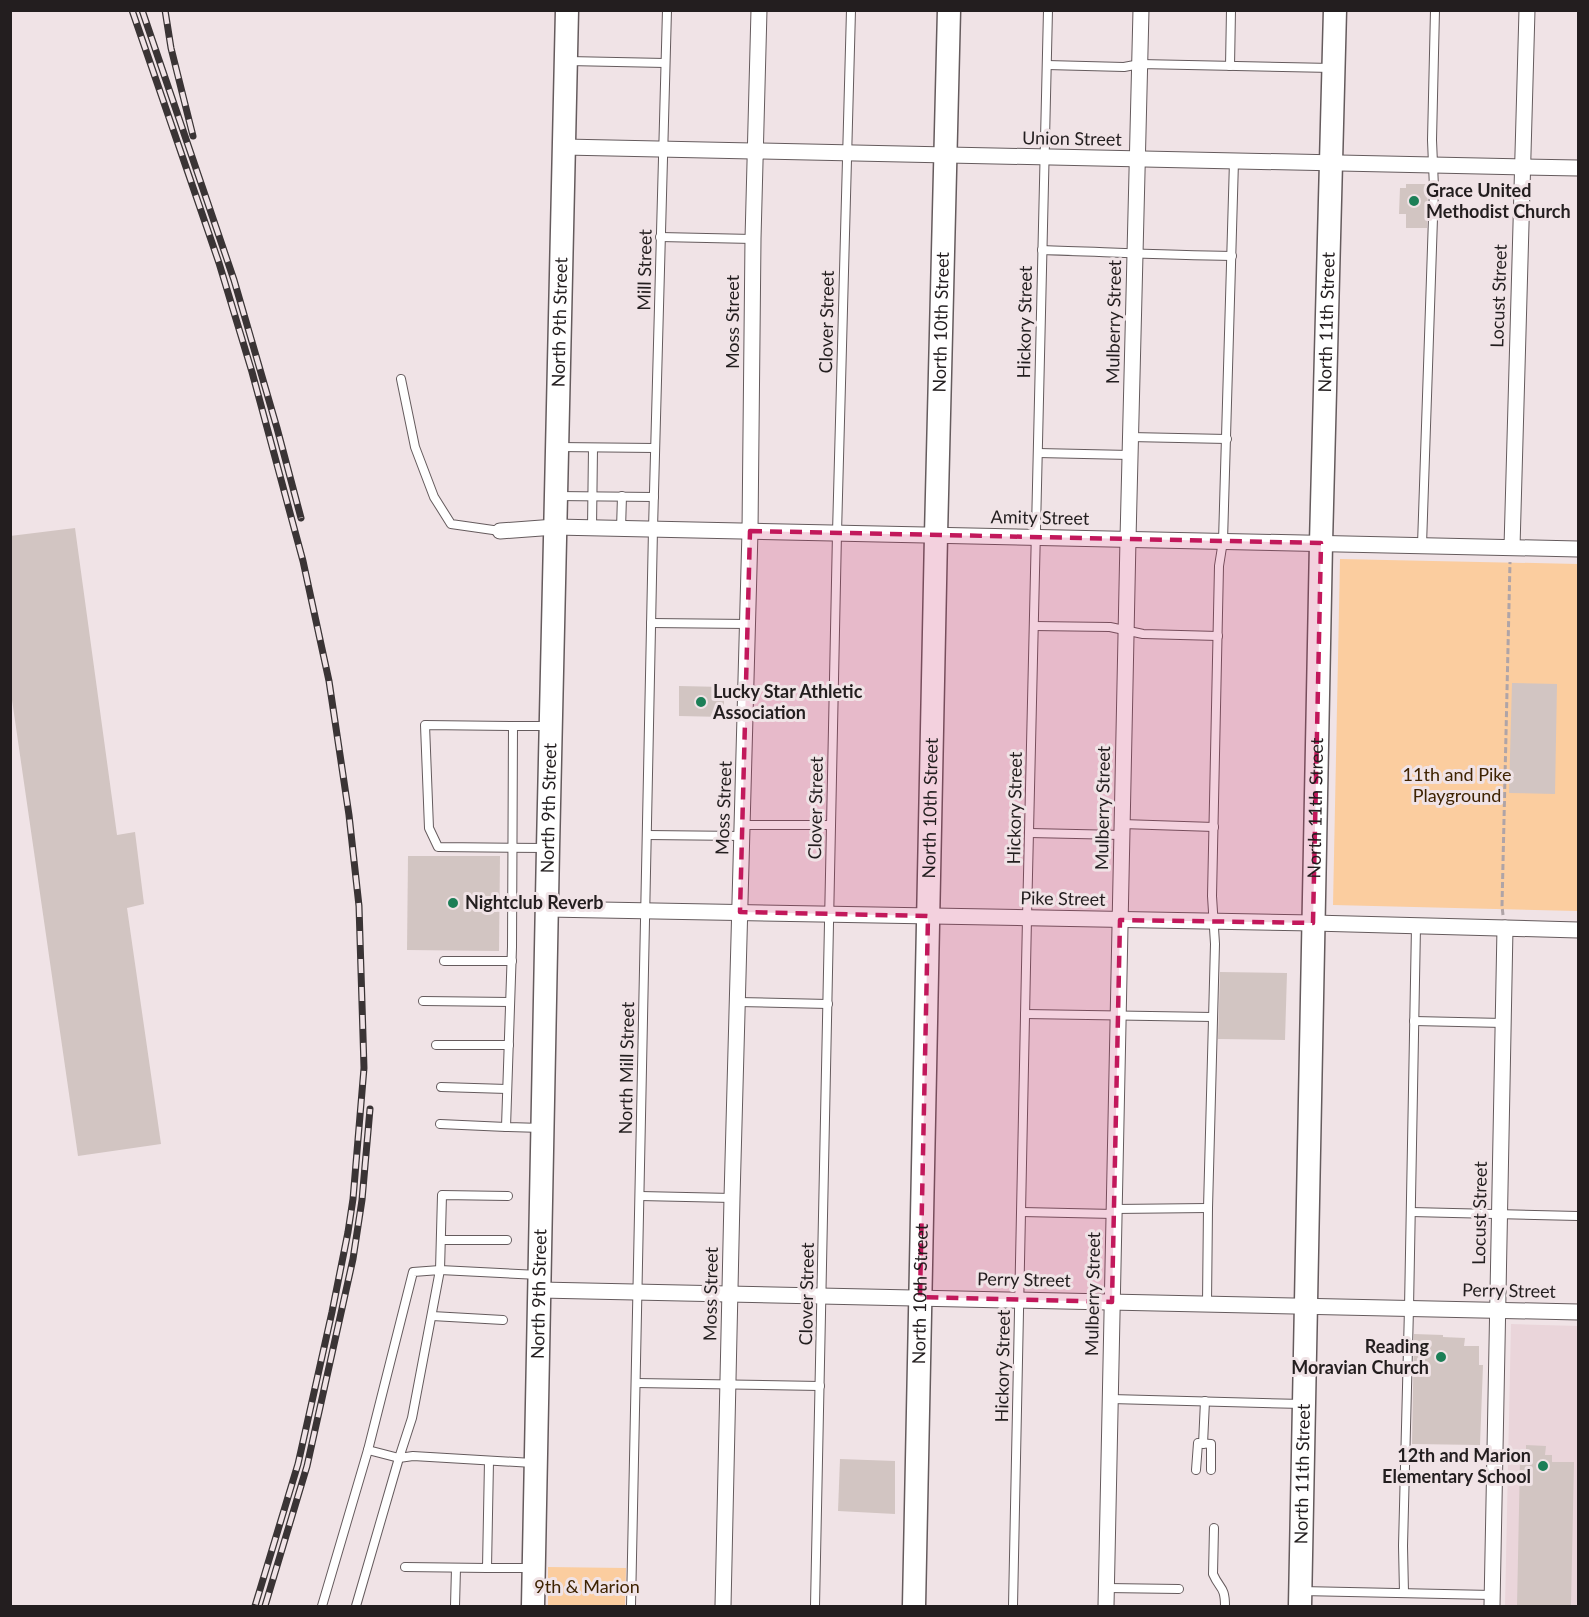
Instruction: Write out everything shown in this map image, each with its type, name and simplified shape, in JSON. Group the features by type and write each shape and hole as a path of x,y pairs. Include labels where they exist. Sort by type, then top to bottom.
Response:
{"street":[{"name":"North 9th Street","path":"533,1606 567,10"},
{"name":"Moss Street","path":"723,1606 748,624 753,239 759,10"},
{"name":"North 10th Street","path":"914,1606 949,10"},
{"name":"Mulberry Street","path":"1106,1606 1141,10"},
{"name":"North 11th Street","path":"1300,1599 1321,543 1335,10"},
{"name":"Locust Street","path":"1512,547 1527,10"},
{"name":"Union Street","path":"564,147 1578,168"},
{"name":"Amity Street","path":"500,531 555,527 1578,549"},
{"name":"Pike Street","path":"547,909 1578,930"},
{"name":"Locust Street","path":"1492,1601 1506,928"},
{"name":"Perry Street","path":"540,1282 638,1292 1578,1312"}],"lane":[{"name":"Mill Street","path":"653,529 667,10"},
{"name":"Clover Street","path":"815,1606 837,533 851,10"},
{"name":"Hickory Street","path":"1013,1606 1048,10"},
{"path":"1230,66 1231,10"},
{"path":"1422,545 1434,188 1432,140 1435,10"},
{"path":"566,61 665,63"},
{"path":"1047,66 1124,67 1140,64 1333,68"},
{"path":"1207,1303 1214,1017 1212,897 1219,566 1223,541 1227,439 1234,161"},
{"path":"660,237 753,239"},
{"path":"1042,250 1232,256"},
{"path":"401,379 415,447 434,497 451,524 500,531"},
{"path":"1130,437 1227,439"},
{"path":"557,447 655,448"},
{"path":"592,528 593,448"},
{"path":"1038,453 1130,455"},
{"path":"556,496 654,496"},
{"path":"621,529 622,496"},
{"name":"North Mill Street","path":"631,1606 653,529"},
{"path":"651,623 748,624"},
{"path":"1034,626 1110,627 1143,634 1218,636"},
{"path":"548,848 438,847 429,828 425,725 551,726"},
{"path":"506,1127 512,961 513,726"},
{"path":"647,835 831,825"},
{"path":"1030,833 1214,827"},
{"path":"1404,1593 1403,1546 1416,926"},
{"path":"444,961 512,961"},
{"path":"423,1001 510,1002"},
{"path":"738,1002 828,1004"},
{"path":"1025,1014 1214,1017"},
{"path":"1414,1021 1503,1023"},
{"path":"436,1045 509,1045"},
{"path":"441,1087 507,1089"},
{"path":"440,1124 543,1128"},
{"path":"356,1606 412,1418 440,1270 442,1195 508,1196"},
{"path":"640,1196 732,1198"},
{"path":"1022,1212 1114,1212 1208,1208"},
{"path":"1411,1212 1578,1216"},
{"path":"441,1240 507,1240"},
{"path":"322,1606 368,1450 413,1272 440,1270 540,1282"},
{"path":"432,1316 503,1320"},
{"path":"636,1383 820,1386"},
{"path":"1111,1400 1304,1404"},
{"path":"1203,1444 1205,1401"},
{"path":"1196,1470 1198,1443 1212,1444 1210,1470"},
{"path":"368,1450 399,1458 413,1456 536,1463"},
{"path":"487,1568 489,1461"},
{"path":"1214,1528 1213,1574 1225,1595 1225,1606"},
{"path":"405,1568 534,1568"},
{"path":"455,1606 456,1568"},
{"path":"1107,1588 1179,1588"},
{"path":"1300,1599 1404,1593 1492,1601"}],"path":[{"path":"1506,928 1502,894 1509,566 1512,547"}],"highlighted area":[{"path":"750,531 1321,543 1313,923 1120,920 1112,1302 920,1297 928,916 740,912"}],"shaded area":[{"name":"12th and Marion Elementary School","path":"1511,1324 1578,1326 1578,1606 1505,1606"}],"green space":[{"name":"11th and Pike Playground","path":"1340,559 1578,564 1578,911 1333,905"},
{"name":"9th & Marion","path":"548,1567 626,1568 625,1606 548,1606"}],"building":[{"name":"Grace United Methodist Church","path":"1406,184 1428,184 1427,228 1406,228 1406,214 1399,214 1400,188 1406,188"},
{"path":"75,528 117,835 135,832 144,904 127,908 161,1144 78,1156 10,686 10,536"},
{"path":"1512,683 1557,684 1555,794 1509,793"},
{"name":"Lucky Star Athletic Association","path":"679,686 724,687 724,717 679,716"},
{"name":"Nightclub Reverb","path":"408,856 500,856 499,951 407,950"},
{"path":"1220,972 1287,973 1285,1040 1218,1039"},
{"path":"1414,1334 1465,1338 1464,1346 1479,1346 1479,1365 1483,1365 1480,1445 1412,1444"},
{"path":"1526,1445 1546,1446 1545,1455 1552,1455 1552,1462 1574,1462 1571,1606 1517,1606 1520,1460 1526,1460"},
{"path":"840,1459 895,1461 895,1514 838,1511"}],"railway":[{"path":"132,10 219,263 252,372 303,561 329,681 349,815 359,906 364,1068 353,1199 332,1312 298,1464 255,1606"},
{"path":"142,10 234,280 301,518"},
{"path":"165,10 171,48 193,136"},
{"path":"265,1606 307,1466 353,1259 362,1200 370,1109"}],"place":[{"name":"Grace United Methodist Church","path":"1414,201"},
{"name":"Lucky Star Athletic Association","path":"701,702"},
{"name":"Nightclub Reverb","path":"453,903"},
{"name":"Reading Moravian Church","path":"1441,1357"},
{"name":"12th and Marion Elementary School","path":"1543,1466"}]}
